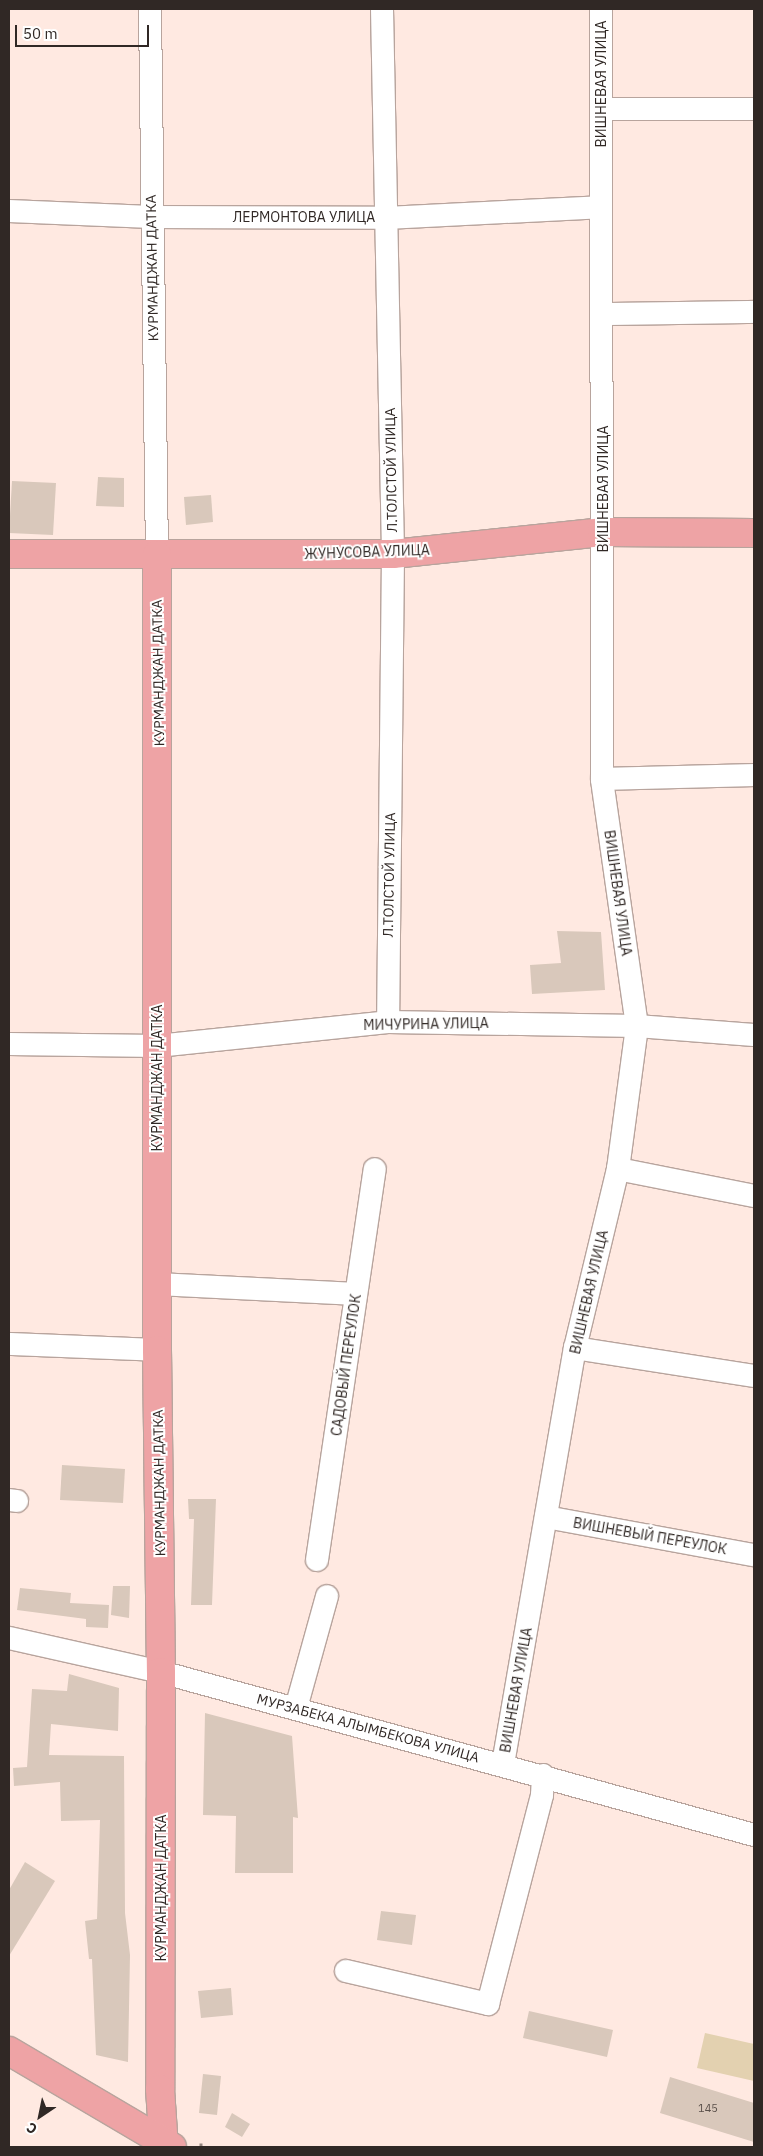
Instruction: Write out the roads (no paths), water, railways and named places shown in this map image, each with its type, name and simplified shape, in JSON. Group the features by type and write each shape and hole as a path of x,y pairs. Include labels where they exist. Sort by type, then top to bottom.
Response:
{"main road":[{"name":"ЖУНУСОВА УЛИЦА","path":"9,554 393,554 602,532 754,533"},
{"name":"КУРМАНДЖАН ДАТКА","path":"157,555 157,1350 161,1672 160,2089 166,2145"},
{"path":"9,2051 166,2145"}],"street":[{"name":"КУРМАНДЖАН ДАТКА","path":"150,9 150,217 157,555"},
{"name":"Л.ТОЛСТОЙ УЛИЦА","path":"382,9 393,554 388,1022"},
{"name":"ВИШНЕВАЯ УЛИЦА","path":"503,1764 575,1348 618,1169 637,1026 602,779 603,314 600,207 602,109 601,9"},
{"path":"602,109 754,109"},
{"name":"ЛЕРМОНТОВА УЛИЦА","path":"9,211 150,217 386,218 600,207"},
{"path":"603,314 754,312"},
{"path":"602,779 754,775"},
{"name":"МИЧУРИНА УЛИЦА","path":"9,1044 157,1046 388,1022 637,1026 754,1035"},
{"name":"САДОВЫЙ ПЕРЕУЛОК","path":"317,1560 375,1169"},
{"path":"618,1169 754,1196"},
{"path":"158,1284 356,1294"},
{"path":"9,1344 157,1350"},
{"path":"575,1348 754,1376"},
{"name":"ВИШНЕВЫЙ ПЕРЕУЛОК","path":"546,1517 754,1555"},
{"path":"296,1708 327,1596"},
{"name":"МУРЗАБЕКА АЛЫМБЕКОВА УЛИЦА","path":"9,1638 161,1672 503,1764 754,1835"},
{"path":"346,1971 488,2004 542,1795 543,1776"}]}
